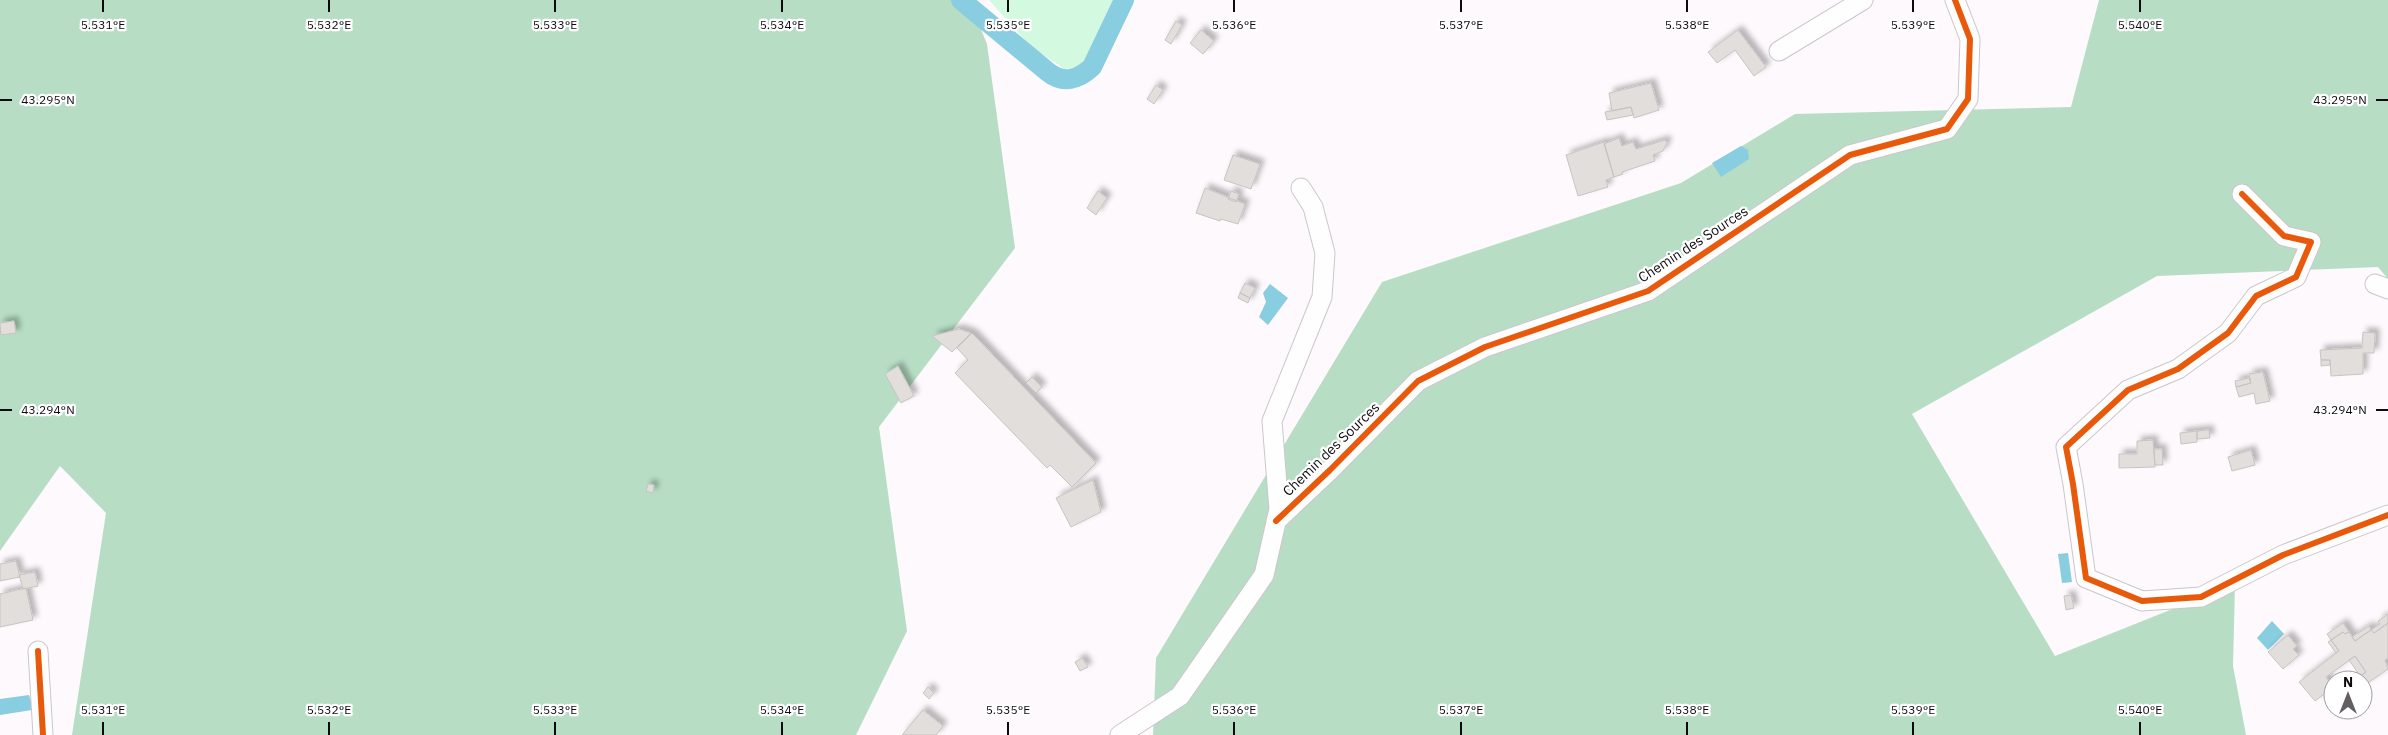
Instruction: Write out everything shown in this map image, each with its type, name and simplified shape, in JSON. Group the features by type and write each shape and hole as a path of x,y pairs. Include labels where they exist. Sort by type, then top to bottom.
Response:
{"street":[{"path":"1778,51 1863,0"},
{"name":"Chemin des Sources","path":"1276,521 1330,470 1418,381 1485,347 1648,290 1850,155 1947,129 1968,99 1970,39 1955,0"},
{"name":"Chemin des Sources","path":"1120,735 1180,696 1264,575 1279,509 1272,421 1322,297 1325,253 1313,208 1301,188"},
{"path":"2242,194 2284,236 2312,242 2296,277 2256,296 2228,333 2178,369 2128,390 2066,447 2086,578 2142,601 2201,597 2283,555 2388,515"},
{"path":"38,651 43,735"}],"green space":[{"path":"0,0 969,0 987,44 1015,248 879,427 907,631 856,735 72,735 106,513 60,466 0,551"},
{"path":"989,0 1118,0 1104,34 1085,65 1065,69 1031,47"},
{"path":"2099,0 2388,0 2388,279 2378,267 2157,276 1912,414 2055,656 2235,584 2233,666 2246,735 1153,735 1156,658 1382,282 1681,183 1795,114 2071,107"}],"water":[{"path":"1741,146 1748,150 1749,159 1721,177 1712,163"},
{"path":"1270,284 1288,298 1268,325 1259,317 1266,302 1263,293"},
{"path":"2068,553 2072,582 2062,583 2058,554"},
{"path":"2272,621 2284,634 2268,650 2257,638"},
{"path":"29,695 32,710 0,715 0,699"}],"building":[{"path":"1176,21 1182,25 1171,44 1165,40"},
{"path":"1201,30 1214,41 1203,54 1190,43"},
{"path":"1738,30 1766,67 1754,76 1735,50 1717,63 1708,52"},
{"path":"1651,83 1659,110 1634,118 1631,107 1612,111 1609,93"},
{"path":"1156,85 1163,90 1154,104 1147,99"},
{"path":"1631,107 1633,115 1607,120 1605,112"},
{"path":"1619,138 1622,146 1633,142 1636,149 1665,140 1667,143 1663,151 1653,155 1655,161 1622,172 1623,174 1614,177 1604,144"},
{"path":"1604,142 1614,177 1606,180 1608,187 1578,196 1566,155"},
{"path":"1233,155 1260,164 1251,189 1224,180"},
{"path":"1205,188 1245,204 1238,224 1221,219 1220,221 1196,213"},
{"path":"1098,191 1107,198 1096,215 1087,208"},
{"path":"1231,191 1239,194 1236,202 1228,199"},
{"path":"1245,283 1255,288 1250,298 1240,293"},
{"path":"1240,293 1250,298 1248,303 1238,298"},
{"path":"14,321 16,333 1,335 0,323"},
{"path":"959,329 971,333 952,352 932,336"},
{"path":"2363,332 2375,333 2374,353 2363,353 2363,374 2331,376 2330,360 2321,360 2320,350 2362,348"},
{"path":"972,333 1096,463 1072,487 1050,465 1047,468 955,373 968,360 957,348"},
{"path":"2321,360 2330,360 2330,365 2321,366"},
{"path":"898,366 914,396 901,403 885,374"},
{"path":"2263,372 2270,401 2256,404 2254,393 2239,397 2236,387 2251,383 2249,374"},
{"path":"1032,377 1042,387 1036,393 1026,383"},
{"path":"2249,378 2251,383 2236,387 2235,381"},
{"path":"2209,430 2210,438 2197,439 2197,431"},
{"path":"2197,431 2197,442 2181,444 2180,433"},
{"path":"2153,440 2155,467 2119,468 2119,454 2137,454 2137,441"},
{"path":"2154,449 2162,449 2163,465 2155,465"},
{"path":"2251,450 2255,465 2232,471 2228,457"},
{"path":"1093,480 1101,512 1071,527 1056,498"},
{"path":"648,484 654,485 653,493 646,491"},
{"path":"16,561 20,577 0,581 0,564"},
{"path":"35,572 38,586 23,589 19,575"},
{"path":"26,588 33,620 0,627 0,594"},
{"path":"2071,595 2074,608 2066,610 2064,596"},
{"path":"2388,614 2388,623 2374,633 2371,630 2380,624 2378,621"},
{"path":"2343,623 2349,632 2345,634 2343,632 2331,640 2327,634"},
{"path":"2388,623 2388,658 2385,660 2388,669 2373,679 2373,670 2365,670 2355,656 2336,670 2323,670 2323,695 2315,701 2299,682 2339,651 2331,640 2343,632 2345,634 2349,632 2355,641 2371,630 2374,633"},
{"path":"2369,626 2371,630 2355,641 2352,637"},
{"path":"2288,635 2297,646 2293,649 2299,655 2283,669 2268,652"},
{"path":"2331,640 2339,651 2336,653 2328,642"},
{"path":"2355,656 2365,670 2356,670 2349,660"},
{"path":"1082,658 1088,667 1080,671 1075,662"},
{"path":"928,687 934,693 929,699 923,693"},
{"path":"923,710 943,726 936,735 902,735"}],"waterway":[{"path":"961,0 1048,72 1065,79 1081,75 1092,67 1124,0"}],"cycle path":[{"path":"1276,521 1330,470 1418,381 1485,347 1648,291 1850,155 1947,129 1968,99 1970,39 1955,0"},
{"path":"2242,194 2284,236 2311,242 2296,277 2256,296 2228,333 2178,369 2128,390 2066,447 2086,578 2142,601 2201,597 2283,555 2388,515"},
{"path":"38,651 43,735"}]}
